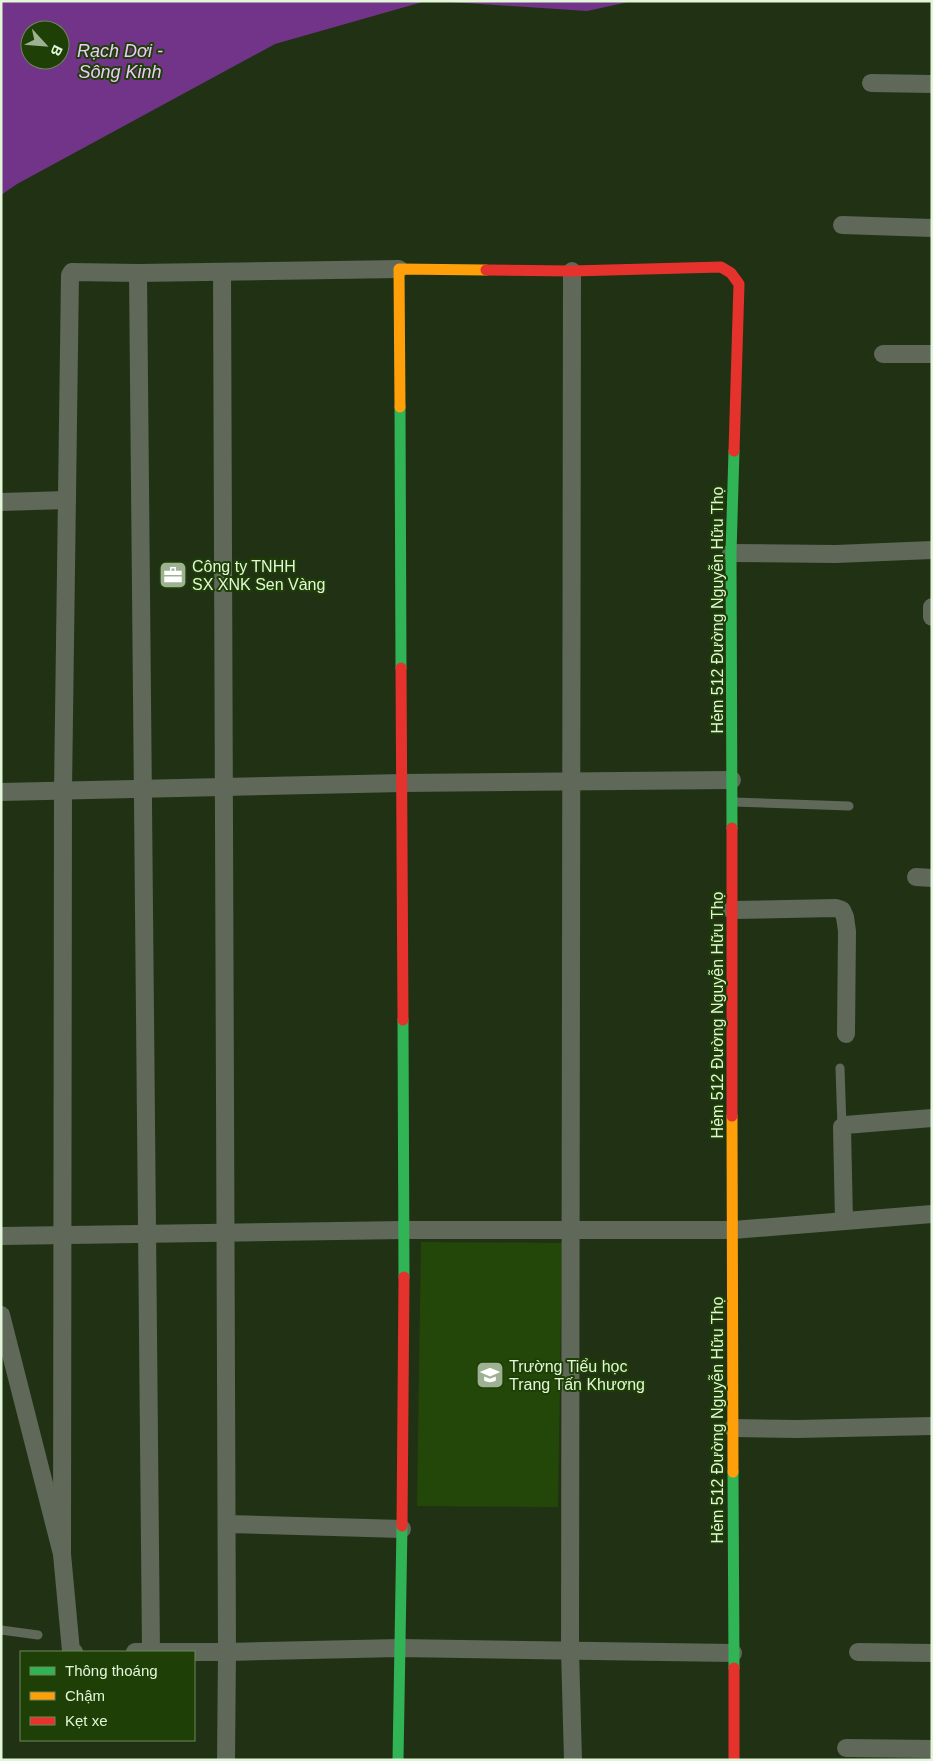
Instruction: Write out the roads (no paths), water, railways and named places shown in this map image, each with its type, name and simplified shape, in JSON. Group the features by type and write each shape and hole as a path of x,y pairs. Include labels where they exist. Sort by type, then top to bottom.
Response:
{"street":[{"path":"872,82 932,84"},
{"path":"842,225 932,228"},
{"name":"Hẻm 512 Đường Nguyễn Hữu Thọ","path":"572,271 721,267 731,273 739,284 731,553 734,1760"},
{"path":"398,1760 404,1230 399,269"},
{"path":"71,1651 62,1554 63,790 70,275 72,272 138,273 399,269 572,271 570,1650 573,1760"},
{"path":"222,272 228,1652 226,1760"},
{"path":"138,273 147,1234 143,1651"},
{"path":"883,354 932,354"},
{"path":"1,502 67,500"},
{"path":"731,553 836,554 932,550"},
{"path":"932,607 932,617"},
{"path":"1,792 403,783 732,780"},
{"path":"732,910 836,908 842,910 847,931 846,1034"},
{"path":"844,1221 842,1127 845,1125 932,1118"},
{"path":"1,1236 404,1230 734,1230 932,1214"},
{"path":"1,1315 62,1554"},
{"path":"734,1428 797,1429 932,1426"},
{"path":"227,1524 402,1529"},
{"path":"195,1652 399,1648 733,1653"},
{"path":"858,1652 932,1653"},
{"path":"846,1748 932,1748"}],"lane":[{"path":"732,802 849,806"},
{"path":"840,1068 842,1127"},
{"path":"1,1630 38,1635"}],"water":[{"name":"Rạch Dơi - Sông Kinh","path":"1,1 426,1 275,44 17,184 1,195"},
{"path":"436,1 633,1 587,11"}],"place":[{"name":"Công ty TNHH SX XNK Sen Vàng","path":"173,575"},
{"name":"Trường Tiểu học Trang Tấn Khương","path":"490,1375"}]}
